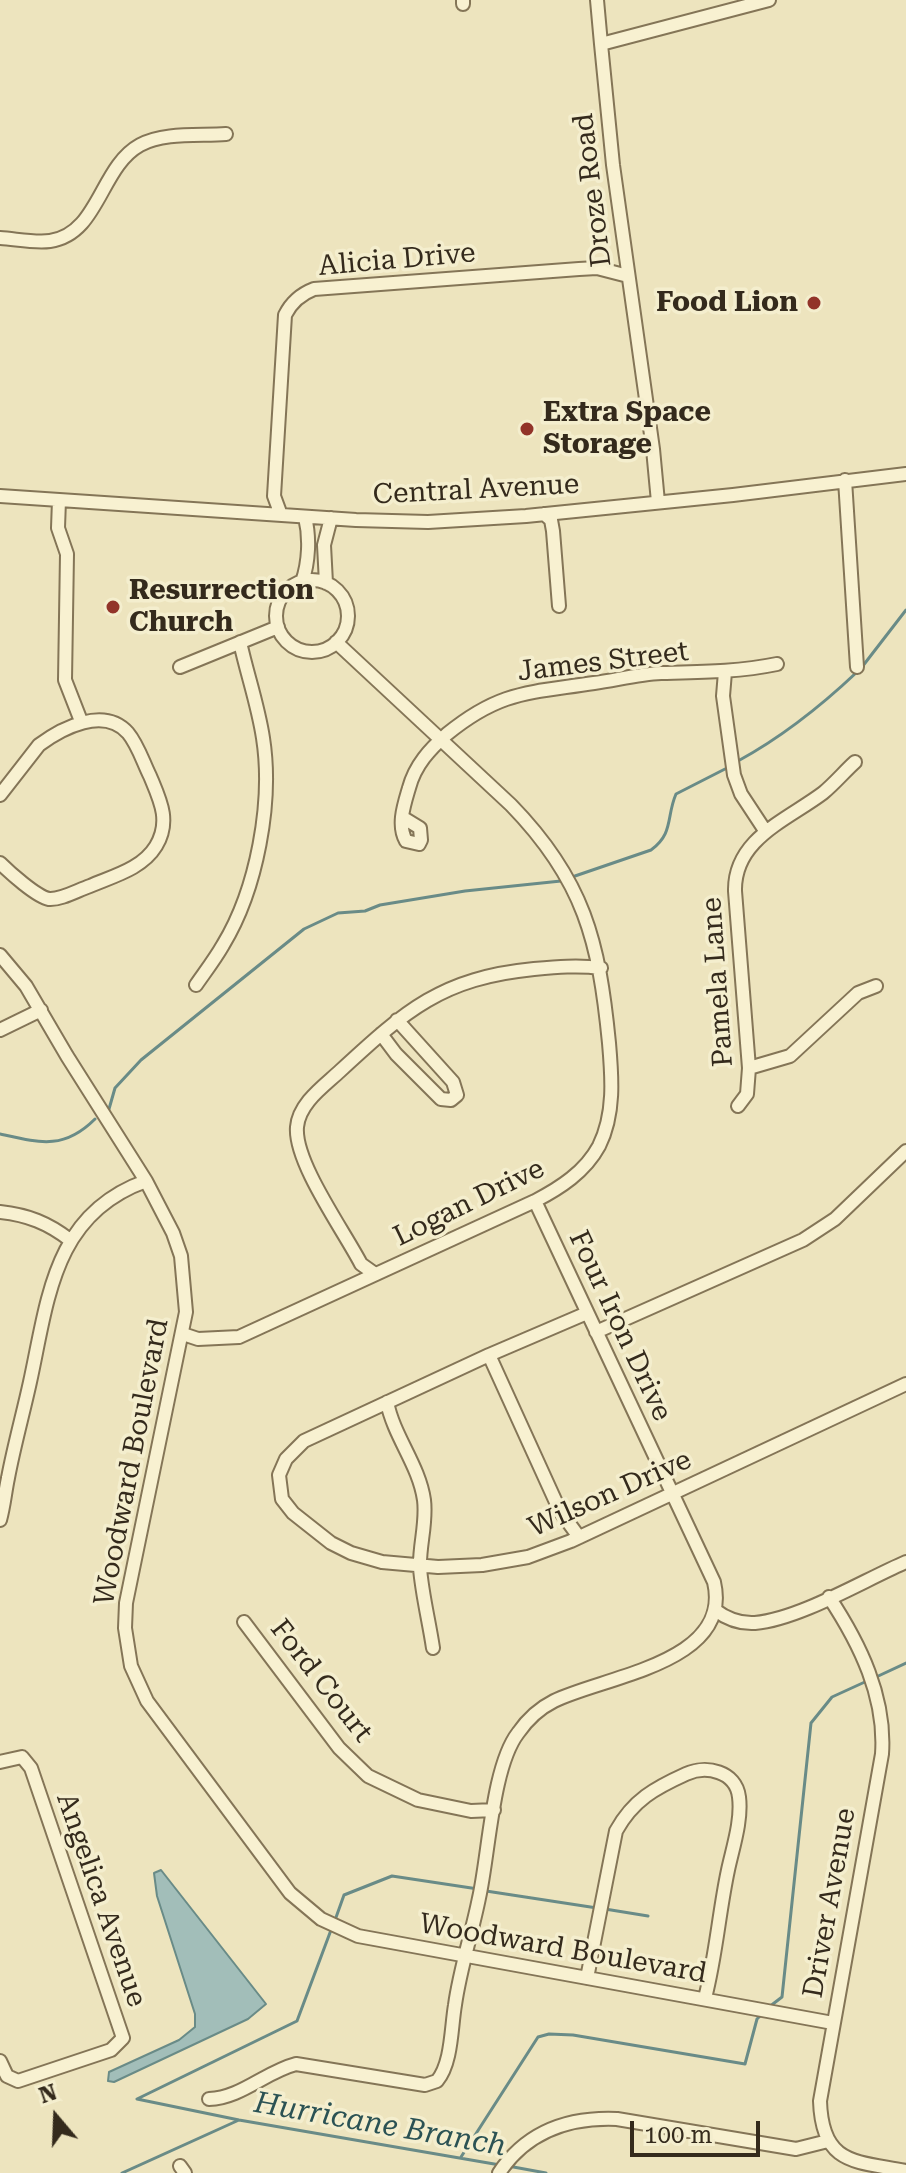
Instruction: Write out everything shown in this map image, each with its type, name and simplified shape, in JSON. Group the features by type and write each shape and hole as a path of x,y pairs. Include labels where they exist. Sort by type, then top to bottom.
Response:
{"street":[{"name":"Droze Road","path":"597,0 613,165 658,502"},
{"path":"601,44 769,0"},
{"path":"0,238 41,241 69,235 83,222 120,162 144,143 163,138 226,134"},
{"name":"Alicia Drive","path":"281,515 274,496 285,315 300,296 314,289 579,269 597,268 628,276"},
{"name":"Central Avenue","path":"0,496 305,517 428,522 544,514 906,474"},
{"path":"845,480 857,667"},
{"path":"59,500 58,528 67,554 65,680 81,721"},
{"path":"544,514 551,520 553,531 559,606"},
{"path":"302,582 326,583 341,595 348,612 345,630 336,642 325,649 306,651 288,643 278,627 277,611 283,596 302,582 306,572 309,531 305,517"},
{"path":"326,583 324,545 331,518"},
{"path":"180,667 278,627"},
{"path":"196,985 223,946 241,908 252,877 262,819 266,763 264,743 240,642"},
{"name":"Logan Drive","path":"183,1334 211,1340 239,1337 535,1201 581,1170 600,1144 607,1124 612,1079 601,968 583,912 568,879 550,850 511,805 336,642"},
{"name":"James Street","path":"402,817 410,782 424,756 483,707 519,694 660,673 725,672 777,664"},
{"path":"725,672 723,696 734,775 741,794 766,832"},
{"path":"0,795 39,745 81,721 115,724 129,735 138,748 163,813 161,836 144,861 49,899 0,863"},
{"name":"Pamela Lane","path":"738,1106 747,1094 749,1068 735,882 741,857 766,832 823,792 855,762"},
{"name":"Woodward Boulevard","path":"0,955 11,965 41,1010 146,1181 173,1233 181,1256 186,1289 183,1334 125,1615 131,1666 141,1690 170,1735 299,1903 321,1919 358,1936 833,2023"},
{"path":"375,1274 361,1264 303,1158 297,1133 303,1109 381,1034 428,998 482,977 516,970 575,966 601,968"},
{"path":"749,1068 790,1056 858,993 876,986"},
{"path":"0,1030 41,1010"},
{"path":"381,1034 396,1054 441,1099 451,1100 457,1091 453,1082 397,1020"},
{"path":"596,1332 760,1260 825,1227 906,1151"},
{"path":"0,1520 48,1289 70,1240 104,1205 146,1181"},
{"name":"Four Iron Drive","path":"535,1201 714,1582 717,1598 715,1610"},
{"path":"0,1212 46,1223 70,1240"},
{"name":"Wilson Drive","path":"587,1313 489,1355 297,1446 286,1459 278,1483 282,1499 331,1543 372,1560 420,1566 505,1562 550,1550 906,1384"},
{"path":"489,1355 560,1511 579,1537"},
{"path":"387,1402 414,1468 424,1502 425,1534 420,1566 433,1648"},
{"path":"209,2099 237,2093 277,2070 296,2064 425,2085 437,2081 446,2063 506,1752 518,1732 537,1712 576,1692 667,1660 701,1635 710,1624 715,1610 730,1620 756,1623 787,1616 906,1562"},
{"name":"Driver Avenue","path":"828,2141 821,2119 820,2101 884,1730 875,1686 829,1597"},
{"name":"Ford Court","path":"244,1622 339,1748 368,1776 418,1800 471,1811 494,1810"},
{"name":"Angelica Avenue","path":"0,1762 22,1757 31,1768 123,2038 111,2050 18,2081 7,2076 0,2061"},
{"path":"587,1978 616,1831 622,1820 634,1804 652,1790 694,1770 711,1769 731,1780 736,1787 739,1804 733,1853 705,1998"},
{"path":"499,2173 517,2151 544,2131 594,2118 617,2119 796,2149 828,2141 837,2153 854,2162 906,2171"}],"water":[{"path":"161,1870 266,2004 248,2019 114,2082 108,2081 109,2072 179,2040 195,2027 195,2014 157,1896 154,1873"}],"waterway":[{"path":"862,667 906,610"},
{"path":"738,761 800,721 857,672"},
{"path":"575,876 651,850 666,831 676,794 725,769"},
{"path":"109,1109 115,1088 141,1060 304,929 338,913 365,911 380,905 465,891 561,881"},
{"path":"0,1134 51,1142 73,1136 95,1119"},
{"path":"874,1678 906,1663"},
{"path":"769,2007 782,1997 811,1723 832,1697 867,1681"},
{"path":"334,1923 344,1895 392,1876 478,1889"},
{"path":"486,1891 597,1908"},
{"path":"605,1909 648,1916"},
{"path":"331,1930 297,2021 137,2099 239,2120 500,2165"},
{"path":"461,2157 538,2037 573,2035 745,2064 757,2019 763,2013"},
{"name":"Hurricane Branch","path":"122,2173 239,2120"},
{"name":"Hurricane Branch","path":"508,2166 546,2173"}],"place":[{"name":"Food Lion","path":"814,303"},
{"name":"Extra Space Storage","path":"527,429"},
{"name":"Resurrection Church","path":"113,607"}]}
